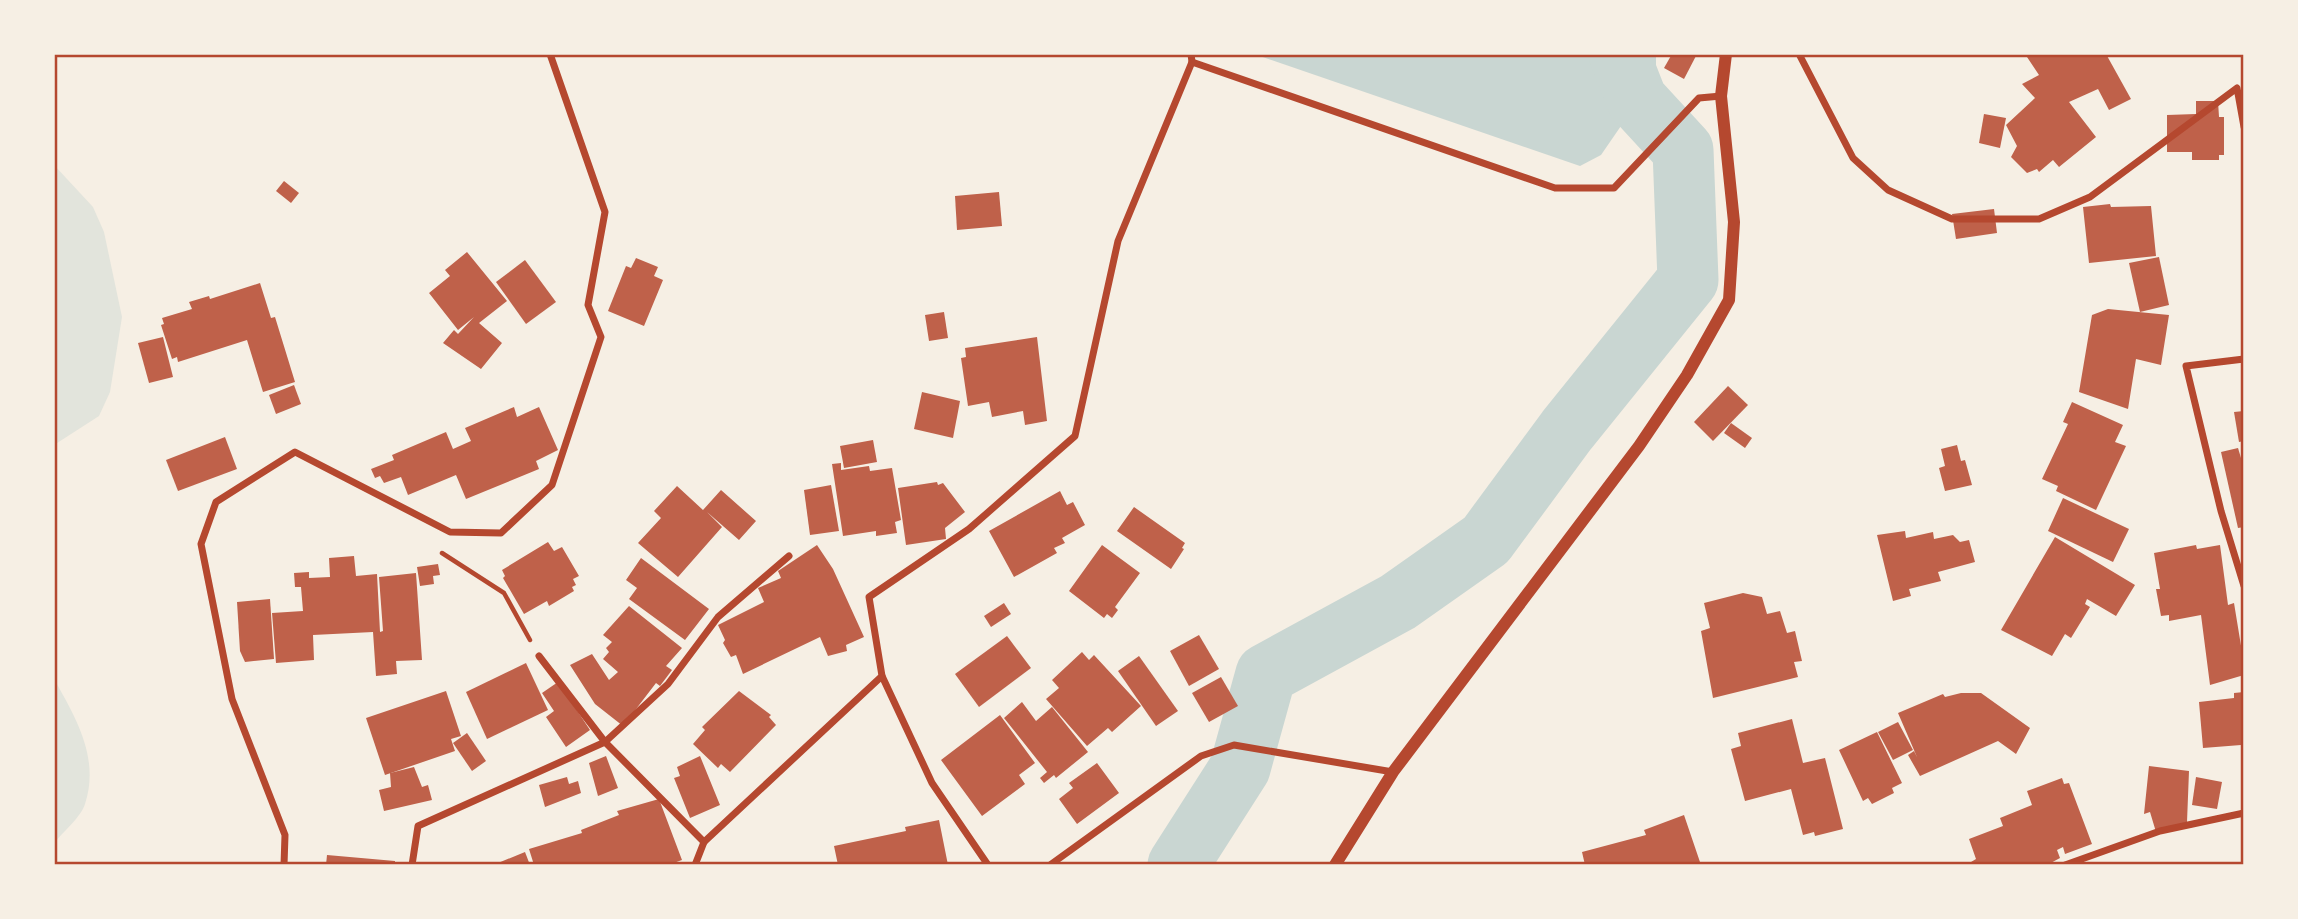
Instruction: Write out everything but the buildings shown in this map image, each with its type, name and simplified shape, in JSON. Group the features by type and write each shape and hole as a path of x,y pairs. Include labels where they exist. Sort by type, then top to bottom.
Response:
{"street":[{"path":"284,865 285,835 232,699 201,544 216,502 295,452 450,532 501,533 552,485 601,337 588,305 605,212 550,54"},
{"path":"1335,865 1393,772 1639,446 1687,375 1728,300 1734,222 1721,96 1726,54"},
{"path":"1799,54 1853,158 1888,190 1952,219 2039,219 2090,197 2237,88 2244,127"},
{"path":"988,865 932,782 882,676 869,597 969,529 1075,436 1118,241 1192,58 1555,188 1614,188 1699,98 1721,96"},
{"path":"2244,359 2186,366 2221,511 2244,586"},
{"path":"412,865 418,826 605,742 668,684 718,617 789,556"},
{"path":"539,656 605,742 704,842"},
{"path":"695,865 704,842 882,676"},
{"path":"1050,865 1201,756 1234,745 1393,772"},
{"path":"2065,865 2160,831 2244,813"}],"path":[{"path":"440,552 504,593 539,656"}],"shaded area":[{"path":"1254,54 1656,54 1656,75 1601,155 1580,166"},
{"path":"54,165 93,207 104,232 122,317 110,392 99,416 54,445"},
{"path":"54,679 83,739 90,771 83,809 54,843"}],"waterway":[{"path":"1178,865 1240,768 1266,674 1398,602 1486,540 1567,430 1688,280 1683,150 1637,100 1619,54"}]}
